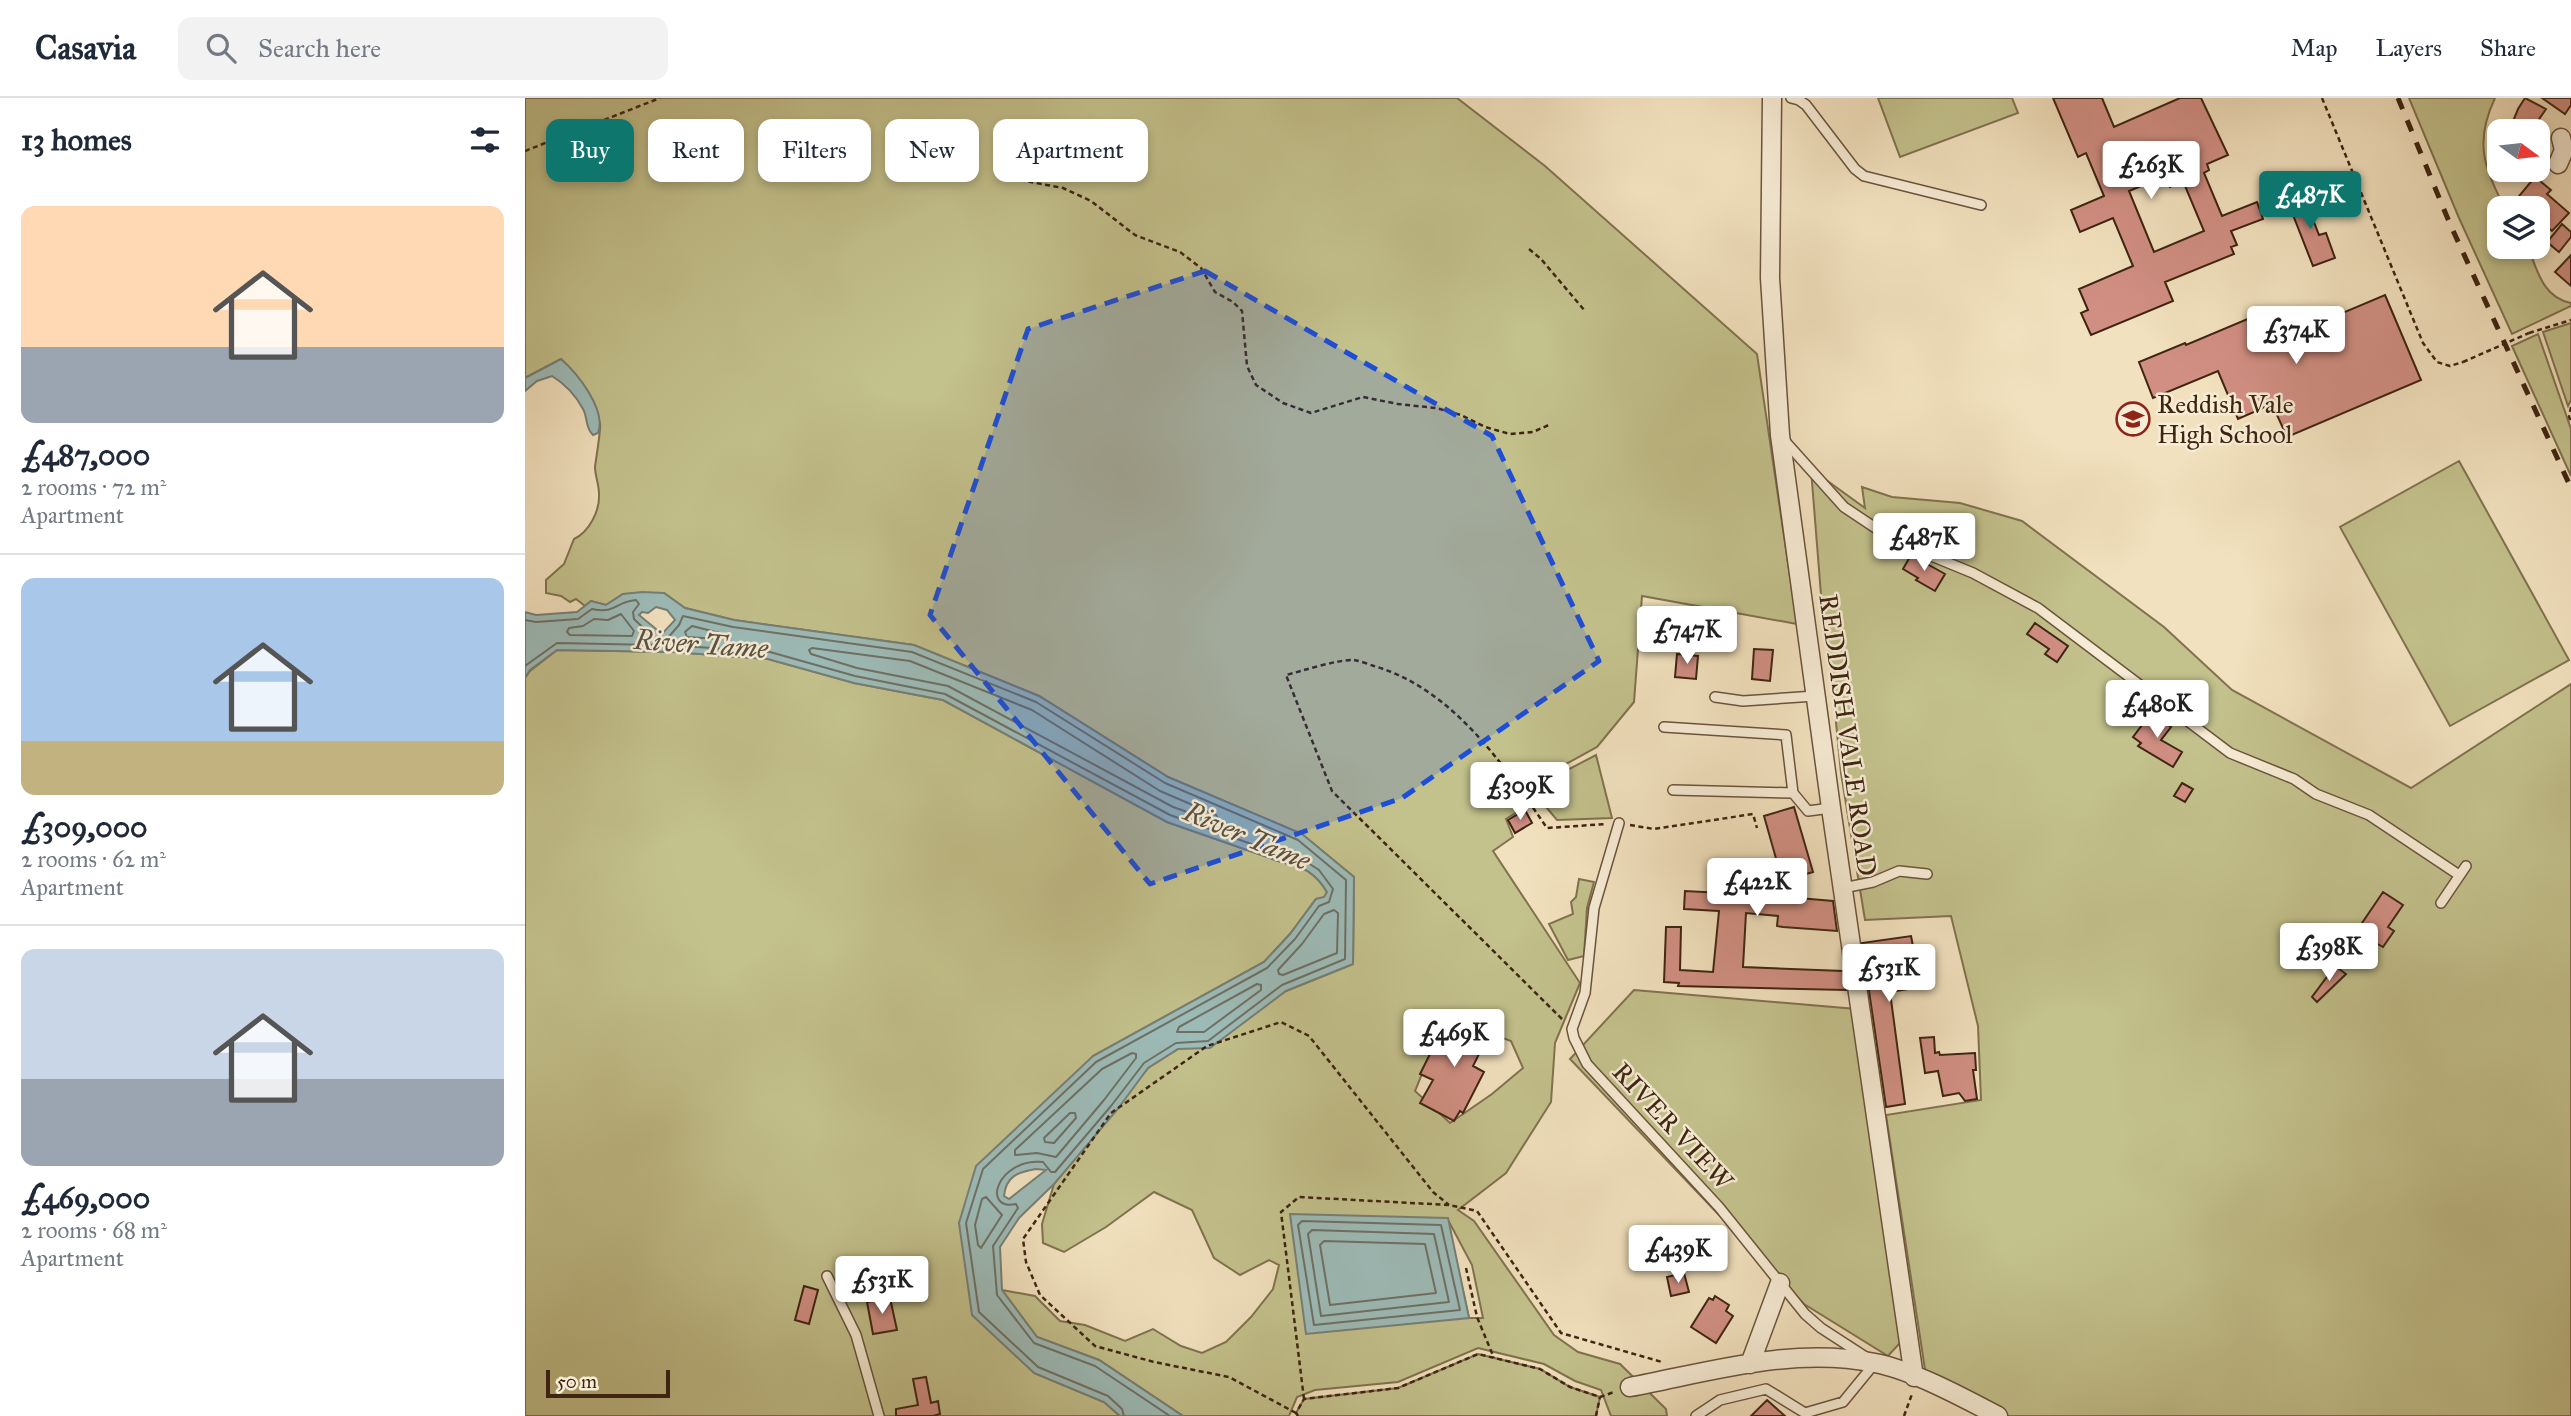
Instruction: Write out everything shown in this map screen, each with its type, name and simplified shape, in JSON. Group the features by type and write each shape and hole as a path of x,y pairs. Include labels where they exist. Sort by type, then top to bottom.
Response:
{"street":[{"name":"REDDISH VALE ROAD","path":"1772,98 1770,278 1780,435 1914,1377"},
{"path":"1750,1364 1780,1283"},
{"path":"1630,1387 1796,1356 1875,1363 1966,1399 1998,1416"}],"lane":[{"path":"1791,98 1806,105 1855,169 1864,176 1981,205"},
{"path":"1780,435 1845,507 1895,541 1973,573 2038,608 2230,753 2294,779 2316,794 2369,815 2459,875"},
{"path":"1716,697 1743,701 1815,695"},
{"path":"1664,727 1786,735 1793,793 1808,811 1831,808"},
{"path":"1673,790 1793,793"},
{"path":"1572,1029 1585,993 1594,908 1619,823"},
{"path":"2441,902 2466,866"},
{"path":"1843,888 1873,883 1899,871 1927,874"},
{"name":"RIVER VIEW","path":"1572,1029 1587,1064 1719,1207 1805,1314 1821,1328 1875,1363"},
{"path":"827,1276 856,1335 879,1416"},
{"path":"1696,1416 1720,1400 1766,1390 1805,1413 1843,1402 1875,1363"}],"path":[{"path":"525,151 660,98"},
{"path":"2322,98 2423,343 2437,362 2450,366 2463,362 2529,333 2571,320"},
{"path":"1031,182 1063,188 1091,201 1135,235 1180,252 1201,268 1215,292 1233,302 1242,311 1247,366 1256,385 1283,403 1311,413 1363,397 1436,408 1510,434 1533,432 1551,425"},
{"path":"1529,249 1541,258 1585,311"},
{"path":"2571,407 2571,422"},
{"path":"1572,1029 1332,791 1286,675 1353,660 1391,671 1413,682 1443,702 1496,757 1547,828 1619,823 1654,829 1753,814 1757,828"},
{"path":"1449,1205 1433,1192 1309,1036 1281,1022 1207,1046 1111,1113 1023,1239 1026,1262 1039,1295 1095,1346 1154,1362 1229,1377 1297,1414 1304,1399 1281,1212 1299,1196 1449,1205 1477,1211 1561,1333 1662,1363"},
{"path":"1466,1268 1477,1317 1494,1357"},
{"path":"1304,1399 1398,1388 1478,1354 1540,1369 1570,1387 1600,1397 1596,1416"},
{"path":"1904,1416 1912,1394 1914,1377"}],"highlighted area":[{"path":"1205,271 1492,436 1599,661 1402,798 1150,884 930,615 1028,329"}],"shaded area":[{"path":"525,98 1457,98 1545,166 1757,354 1797,624 1642,596 1634,702 1597,747 1526,786 1532,803 1506,819 1513,837 1493,851 1580,983 1555,1043 1551,1102 1506,1173 1458,1210 1474,1221 1554,1335 1578,1352 1620,1364 1666,1409 1667,1416 1611,1416 1601,1390 1575,1381 1544,1364 1478,1348 1398,1382 1315,1390 1297,1397 1289,1416 1183,1416 1099,1360 1037,1337 1002,1290 1035,1296 1060,1321 1085,1325 1125,1341 1153,1329 1181,1346 1202,1353 1226,1342 1251,1317 1273,1289 1279,1265 1269,1260 1240,1275 1214,1258 1192,1210 1154,1192 1106,1227 1064,1252 1043,1243 1042,1224 1054,1184 1148,1068 1286,991 1353,964 1354,877 1302,834 1168,777 1039,696 914,645 734,620 685,608 664,593 623,594 606,605 591,601 585,606 576,599 570,602 561,596 546,593 546,580 564,564 574,539 593,520 599,501 595,467 600,424 584,389 561,359 525,378","holes":["1445,1017 1511,1041 1523,1068 1492,1094 1450,1123 1415,1091","1447,1218 1472,1265 1483,1318 1469,1318"]},
{"path":"1878,98 2012,98 2018,113 1900,157"},
{"path":"2409,98 2495,98 2487,119 2483,142 2487,182 2492,182 2499,196 2487,196 2487,259 2532,259 2547,289 2561,300 2571,303 2571,306 2512,334 2459,218"},
{"path":"2571,323 2571,400 2568,406 2543,332"},
{"path":"2538,334 2571,429 2571,476 2512,346"},
{"path":"2459,461 2569,660 2450,726 2340,527"},
{"path":"1811,469 1865,508 1862,487 1892,497 1960,503 2022,521 2164,627 2232,690 2411,788 2571,684 2571,1416 2008,1416 1926,1376 1886,1115 1981,1100 1978,1026 1951,916 1865,920 1841,773 1828,641 1823,620"},
{"path":"557,650 673,652 768,659 854,683 943,700 1167,822 1298,866 1314,876 1323,886 1327,892 1324,898 1316,899 1290,934 1264,962 1093,1056 959,1223 1034,1373 1104,1402 1120,1416 525,1416 525,678"},
{"path":"1596,755 1612,818 1557,820 1531,789"},
{"path":"1579,879 1594,882 1587,908 1584,956 1568,960 1549,924 1573,914 1571,902 1576,897"},
{"path":"1634,990 1856,1009 1900,1343 1888,1356 1804,1304 1570,1059"},
{"path":"1478,1354 1540,1369 1570,1387 1600,1397 1596,1416 1298,1416 1296,1413 1304,1399 1398,1388"}],"water":[{"path":"561,359 575,373 594,403 600,424 598,433 593,435 590,432 585,412 577,399 552,376 537,381 525,391 525,378"},
{"name":"River Tame","path":"664,593 685,608 734,620 914,645 1039,696 1168,777 1302,834 1354,877 1353,964 1286,991 1210,1048 1178,1049 1148,1068 1117,1110 1054,1184 1019,1218 1000,1247 1002,1290 1037,1337 1099,1360 1183,1416 1120,1416 1104,1402 1034,1373 972,1315 959,1223 976,1166 1093,1056 1264,962 1290,934 1316,899 1324,897 1327,892 1323,886 1309,872 1298,866 1167,822 943,700 854,683 768,659 673,652 557,650 530,670 525,678 525,612 536,615 577,612 591,601 606,605 623,594","holes":["656,607 667,610 675,620 662,634 639,615","1036,1169 1046,1170 1009,1199 1004,1196 1010,1179"]},
{"path":"1290,1214 1448,1218 1469,1318 1306,1334"}],"building":[{"path":"2053,98 2102,98 2114,127 2180,98 2201,98 2228,155 2207,164 2209,170 2204,173 2222,216 2257,202 2263,219 2231,231 2237,245 2231,247 2234,254 2165,282 2173,301 2091,335 2081,313 2088,310 2079,289 2133,266 2113,218 2080,232 2071,210 2104,196 2086,153 2078,157","holes":["2165,176 2170,187 2183,181 2204,231 2154,252 2129,191"]},
{"path":"2525,98 2546,109 2539,119 2514,119"},
{"path":"2542,98 2571,98 2571,105 2565,114"},
{"path":"2531,182 2541,182 2551,190 2547,194 2549,196 2519,196"},
{"path":"2302,191 2319,235 2326,233 2335,258 2313,266 2286,197"},
{"path":"2550,197 2569,213 2552,231 2550,229"},
{"path":"2562,224 2571,232 2571,237 2559,252 2550,244 2550,238"},
{"path":"2571,255 2571,286 2555,272"},
{"path":"2385,295 2421,380 2287,437 2272,404 2238,419 2218,371 2153,398 2139,362 2257,315 2267,338 2298,325 2300,331"},
{"path":"1911,555 1945,574 1935,591 1903,569"},
{"path":"2035,623 2068,646 2057,662 2045,654 2049,649 2027,634"},
{"path":"1754,649 1773,650 1770,681 1752,679"},
{"path":"1677,654 1698,656 1696,679 1675,677"},
{"path":"2152,712 2171,727 2161,740 2182,752 2173,767 2138,746 2141,743 2133,737"},
{"path":"2182,783 2193,789 2185,802 2174,796"},
{"path":"1794,807 1813,872 1739,893 1833,901 1837,931 1777,926 1778,916 1746,913 1743,967 1843,971 1846,990 1678,986 1679,983 1664,982 1666,927 1681,927 1680,970 1713,972 1719,911 1684,909 1685,891 1722,893 1723,860 1777,862 1764,816"},
{"path":"1525,810 1532,823 1515,833 1508,820"},
{"path":"2383,892 2403,905 2388,927 2394,931 2383,947 2356,932"},
{"path":"1911,936 1921,987 1890,992 1905,1104 1886,1107 1862,943"},
{"path":"2335,966 2346,974 2317,1002 2312,997"},
{"path":"1474,1021 1491,1030 1473,1066 1484,1072 1463,1113 1460,1111 1454,1121 1420,1103 1433,1080 1420,1074 1446,1022 1468,1033"},
{"path":"1934,1037 1935,1053 1939,1052 1940,1055 1975,1053 1976,1070 1973,1070 1977,1099 1965,1101 1959,1093 1943,1096 1938,1071 1925,1073 1920,1038"},
{"path":"1684,1273 1689,1292 1671,1296 1667,1277"},
{"path":"804,1286 818,1290 809,1324 795,1320"},
{"path":"1715,1296 1729,1305 1726,1311 1733,1316 1716,1343 1691,1327 1709,1298 1713,1300"},
{"path":"890,1298 897,1330 873,1334 867,1302"},
{"path":"926,1377 931,1403 938,1401 940,1414 896,1416 896,1409 918,1405 913,1379"},
{"path":"1767,1400 1785,1416 1751,1416"}],"railway":[{"path":"2398,98 2450,224 2571,488"}],"place":[{"name":"Reddish Vale High School","path":"2133,419"}]}
